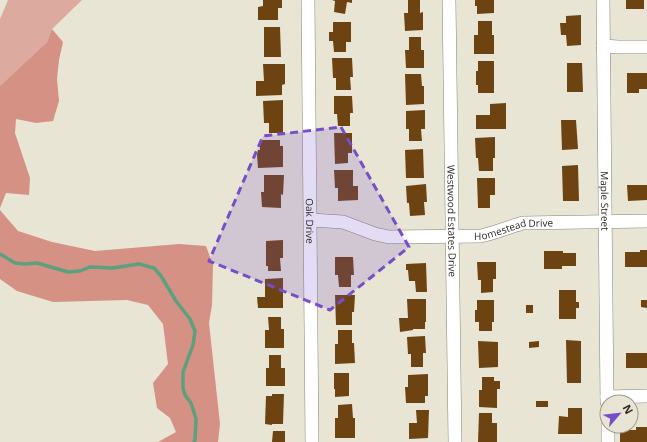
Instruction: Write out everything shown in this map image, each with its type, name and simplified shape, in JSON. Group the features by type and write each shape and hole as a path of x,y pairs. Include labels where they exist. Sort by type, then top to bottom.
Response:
{"street":[{"name":"Oak Drive","path":"308,0 312,442"},
{"name":"Westwood Estates Drive","path":"450,0 455,442"},
{"name":"Maple Street","path":"603,0 607,394"},
{"path":"603,46 647,47"},
{"name":"Homestead Drive","path":"311,220 343,222 375,234 390,237 453,235 481,236 493,234 509,226 523,223 647,221"}],"highlighted area":[{"path":"341,127 409,247 330,310 209,261 263,136"}],"shaded area":[{"path":"8,0 82,0 52,29 47,42 0,86 0,19"},
{"path":"52,29 63,42 57,79 59,101 53,121 36,123 16,119 15,133 30,178 29,195 6,193 0,208 0,86 47,42"},
{"path":"0,210 18,231 52,242 95,251 179,244 206,246 213,265 212,305 209,323 220,424 218,442 158,442 176,432 170,418 157,408 153,383 168,364 163,324 148,305 127,300 53,302 17,291 0,279"}],"building":[{"path":"263,0 282,0 282,8 278,8 278,20 258,20 258,7 263,6"},
{"path":"332,0 352,0 352,3 347,2 345,14 334,12 335,1"},
{"path":"408,0 420,0 420,13 423,12 423,30 405,31 404,13 408,13"},
{"path":"475,0 494,0 494,13 477,14"},
{"path":"626,0 644,0 644,9 626,9"},
{"path":"581,15 581,45 567,46 566,35 561,35 560,23 566,23 566,16"},
{"path":"478,21 492,21 494,54 474,54 474,35 478,35"},
{"path":"333,22 351,22 351,42 346,42 346,52 334,52 333,41 329,41 329,32 333,32"},
{"path":"264,27 280,27 281,57 264,57"},
{"path":"409,37 421,37 421,50 424,50 424,68 406,68 405,50 409,50"},
{"path":"332,58 352,58 353,77 350,77 351,90 336,90 336,78 333,78"},
{"path":"478,61 494,61 494,93 478,93 478,85 476,85 476,71 478,71"},
{"path":"567,63 582,63 583,92 567,92"},
{"path":"263,64 285,64 285,84 282,85 282,95 256,96 256,81 264,81"},
{"path":"627,73 647,73 647,89 639,89 639,93 627,93"},
{"path":"405,74 421,74 422,86 424,86 424,104 406,105"},
{"path":"334,96 352,96 353,113 350,113 350,126 338,126 337,114 334,114"},
{"path":"283,100 283,133 269,133 269,123 264,123 263,101"},
{"path":"506,103 506,129 476,129 476,115 490,115 490,104"},
{"path":"425,110 425,129 421,129 422,141 409,141 409,129 406,129 406,111"},
{"path":"561,120 576,120 578,149 562,150"},
{"path":"334,133 352,133 352,153 348,153 348,163 335,164"},
{"path":"495,137 495,158 493,158 493,171 479,171 478,158 476,158 475,138"},
{"path":"260,140 280,140 280,146 283,146 283,167 258,168 257,155 258,150 260,150"},
{"path":"423,149 424,178 406,178 405,150"},
{"path":"578,165 579,201 563,201 562,166"},
{"path":"334,170 353,170 353,186 358,186 358,200 338,201 338,188 335,188"},
{"path":"264,175 284,175 283,195 281,194 281,208 262,207 261,192 264,192"},
{"path":"477,178 495,178 495,195 490,195 490,208 478,208"},
{"path":"426,184 427,202 424,202 425,215 410,216 409,203 407,203 406,186"},
{"path":"627,185 647,185 647,200 628,201"},
{"path":"283,240 283,258 280,258 281,271 268,271 268,266 266,266 266,241"},
{"path":"640,250 647,250 647,267 625,267 625,252 640,252"},
{"path":"544,251 576,253 576,266 562,266 562,269 544,269"},
{"path":"335,257 353,257 354,275 351,275 351,287 339,287 338,275 335,275"},
{"path":"477,262 496,262 496,279 493,279 493,292 481,293 481,280 478,280"},
{"path":"426,263 427,292 416,292 415,281 409,281 406,264"},
{"path":"283,278 283,308 258,308 257,297 265,297 265,279"},
{"path":"559,290 576,290 576,302 579,302 579,308 576,308 576,319 559,319"},
{"path":"335,295 355,295 354,312 352,312 352,325 336,325"},
{"path":"407,299 426,299 425,329 413,329 400,332 399,318 408,318"},
{"path":"477,300 494,300 494,322 492,322 492,331 479,331 479,322 475,322"},
{"path":"641,300 647,300 647,308 641,307"},
{"path":"526,305 533,305 533,313 526,313"},
{"path":"268,317 281,317 281,329 284,329 284,348 265,348 265,330 269,330"},
{"path":"338,330 352,330 355,363 335,364 335,344 338,344"},
{"path":"425,336 426,353 423,353 423,367 411,367 411,354 408,354 407,337"},
{"path":"566,340 581,341 581,383 567,383"},
{"path":"478,341 498,342 498,367 479,368"},
{"path":"539,341 539,347 529,348 529,342"},
{"path":"626,353 647,353 647,368 626,368"},
{"path":"269,355 281,355 281,368 285,368 285,386 266,386 266,368 269,368"},
{"path":"334,373 349,373 349,396 335,397"},
{"path":"428,374 428,396 425,396 425,403 406,403 405,387 408,387 408,375"},
{"path":"482,377 494,377 494,381 500,381 500,389 497,389 497,408 479,407 479,390 482,390"},
{"path":"272,394 284,394 283,424 265,424 266,396 272,396"},
{"path":"536,401 548,401 548,407 536,407"},
{"path":"352,404 353,418 355,418 355,438 335,438 335,418 338,418 338,405"},
{"path":"568,408 582,408 582,434 558,434 559,416 568,417"},
{"path":"416,410 429,410 428,438 409,439 409,423 417,423"},
{"path":"479,413 492,413 492,423 497,423 497,442 478,442"},
{"path":"639,427 647,427 647,442 620,442 620,434 639,434"},
{"path":"273,431 285,431 285,442 272,442"}],"waterway":[{"path":"0,254 15,263 37,263 68,272 80,271 90,267 113,268 139,264 154,268 190,319 195,331 193,345 183,372 183,388 185,395 191,403 196,419 194,442"}]}
